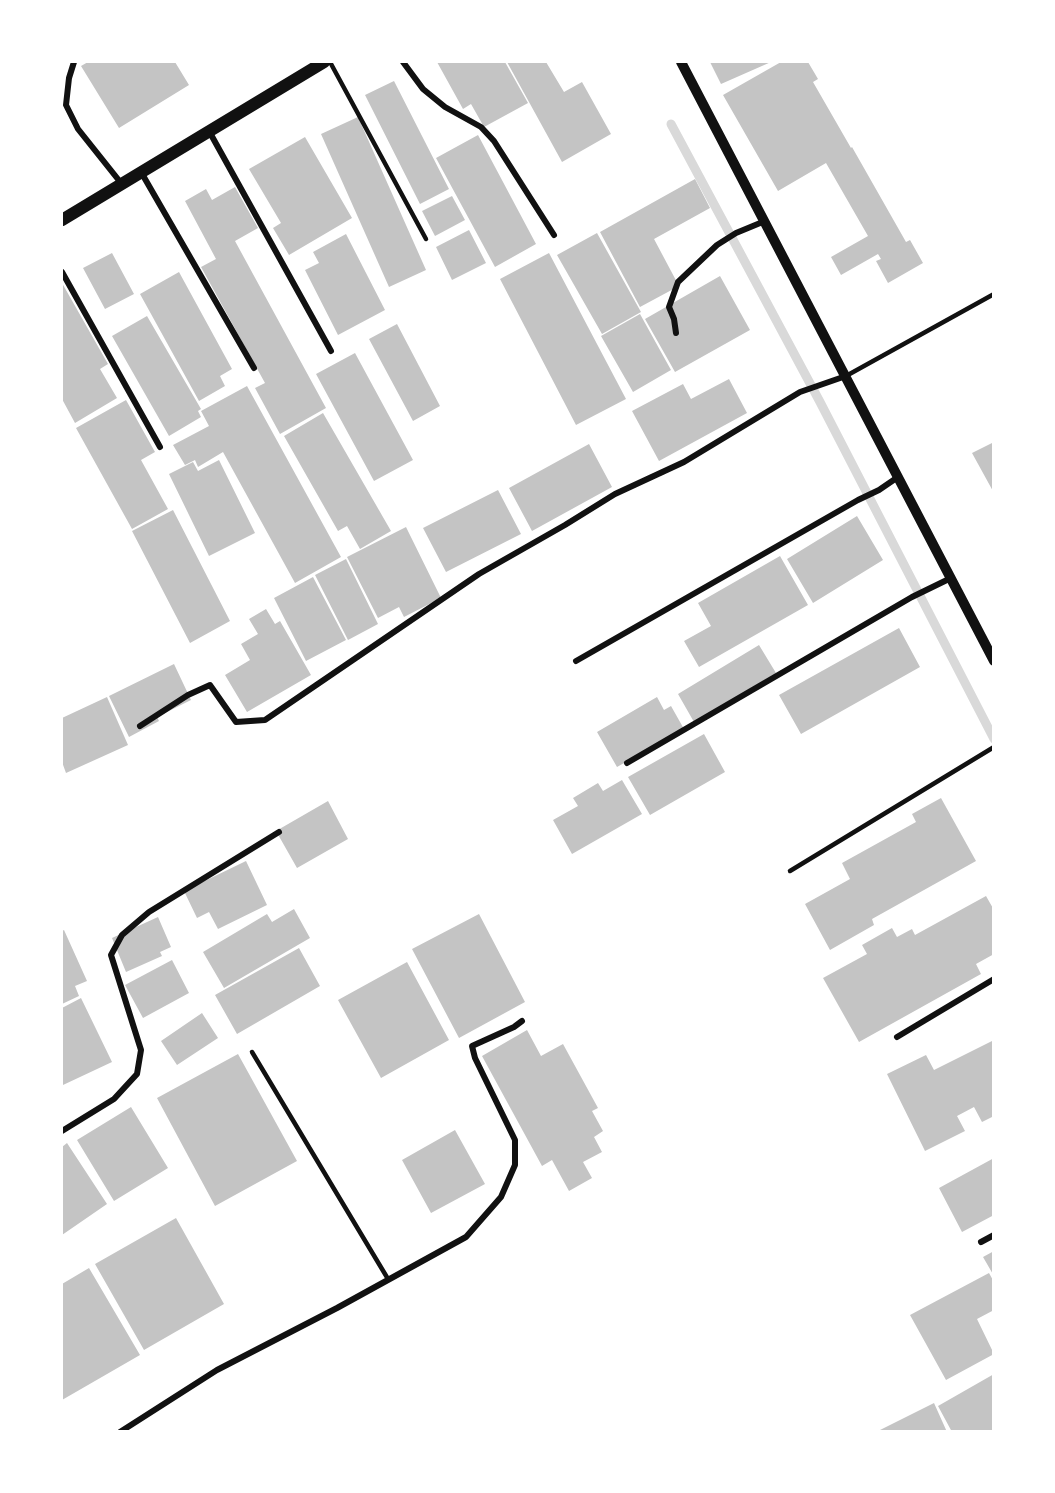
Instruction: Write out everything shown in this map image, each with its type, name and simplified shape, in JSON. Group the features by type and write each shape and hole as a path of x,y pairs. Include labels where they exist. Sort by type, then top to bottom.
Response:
{"main road":[{"path":"62,220 324,62"}],"street":[{"path":"74,62 64,105 78,129 121,183"},
{"path":"403,62 423,89 445,107 481,127 494,141 555,235"},
{"path":"681,62 993,661"},
{"path":"209,130 331,351"},
{"path":"141,172 254,368"},
{"path":"676,333 669,307 678,282 717,244 736,232 765,221"},
{"path":"62,272 160,447"},
{"path":"140,726 188,695 210,685 236,722 265,720 479,574 615,495 684,462 800,392 846,376"},
{"path":"576,661 879,490 898,477"},
{"path":"627,764 912,597 951,578"},
{"path":"62,1131 114,1099 137,1074 141,1050 111,955 122,935 149,912 279,832"},
{"path":"897,1037 993,979"},
{"path":"120,1431 217,1370 337,1308 466,1237 501,1197 514,1165 515,1140 475,1058 472,1046 522,1021"},
{"path":"981,1242 993,1235"}],"lane":[{"path":"330,62 426,239"},
{"path":"846,376 993,294"},
{"path":"790,871 991,749"},
{"path":"252,1052 388,1279"}],"building":[{"path":"88,62 175,62 189,85 119,128 81,66"},
{"path":"437,62 505,62 528,103 484,127 471,104 463,109"},
{"path":"507,62 546,62 564,92 582,82 611,134 562,162"},
{"path":"710,62 771,62 721,84"},
{"path":"781,62 808,62 818,79 813,82 906,242 910,240 923,263 888,283 876,261 881,259 878,254 841,275 831,257 868,236 826,163 778,191 723,95"},
{"path":"394,81 449,189 420,204 365,95"},
{"path":"358,117 426,270 389,287 321,134"},
{"path":"478,135 536,244 495,267 436,158"},
{"path":"305,137 352,218 289,255 273,228 281,223 249,169"},
{"path":"695,179 710,208 654,239 679,286 640,307 600,232"},
{"path":"235,187 258,228 235,241 326,408 280,434 255,388 265,383 201,267 216,259 185,201 206,189 212,200"},
{"path":"452,196 465,220 435,236 422,211"},
{"path":"469,230 486,263 452,280 436,247"},
{"path":"597,233 641,312 602,334 557,255"},
{"path":"346,234 385,310 338,335 305,270 319,263 313,252"},
{"path":"112,253 134,294 105,309 83,268"},
{"path":"549,253 626,399 576,425 500,279"},
{"path":"179,272 232,369 220,376 225,386 199,401 140,294"},
{"path":"720,276 750,330 675,372 645,319"},
{"path":"62,283 108,364 100,369 117,398 75,423 62,399"},
{"path":"640,314 671,370 633,392 601,336"},
{"path":"147,316 201,409 198,411 201,417 169,436 112,336"},
{"path":"397,324 440,406 413,421 369,339"},
{"path":"355,353 413,460 374,481 316,374"},
{"path":"729,379 747,413 659,461 632,411 683,384 691,399"},
{"path":"247,386 341,557 295,583 223,452 198,467 195,460 185,465 173,445 209,426 201,411"},
{"path":"126,400 155,452 141,460 168,509 132,529 76,428"},
{"path":"323,413 391,531 360,549 347,526 338,531 284,436"},
{"path":"994,442 994,493 972,453"},
{"path":"589,444 612,487 532,531 509,488"},
{"path":"219,460 255,533 209,556 169,474 193,462 198,471"},
{"path":"498,490 521,534 446,572 423,528"},
{"path":"173,510 230,621 190,643 132,531"},
{"path":"857,516 883,560 813,603 787,559"},
{"path":"406,527 441,598 404,617 399,607 378,618 347,557"},
{"path":"780,556 808,605 699,667 684,641 711,626 698,603"},
{"path":"346,559 378,624 348,640 315,575"},
{"path":"313,577 346,640 306,661 274,598"},
{"path":"266,609 275,624 280,621 311,675 247,712 225,675 250,660 241,644 258,634 249,619"},
{"path":"899,628 920,667 801,734 779,695"},
{"path":"759,645 776,673 694,722 678,694"},
{"path":"174,664 191,700 157,717 159,721 129,737 109,696"},
{"path":"107,697 128,745 66,773 62,762 62,718"},
{"path":"657,697 664,710 671,706 684,729 617,767 597,732"},
{"path":"704,734 725,772 650,815 628,777"},
{"path":"622,780 642,814 572,854 553,820 578,806 573,798 598,783 603,791"},
{"path":"941,798 976,861 872,919 874,925 830,950 805,904 850,879 842,863 916,822 912,814"},
{"path":"328,801 348,839 297,868 276,831"},
{"path":"246,861 267,905 218,929 209,912 197,918 184,891"},
{"path":"986,896 994,910 994,954 976,964 981,974 859,1042 823,978 867,954 862,945 892,928 897,937 912,929 915,935"},
{"path":"294,909 310,938 224,988 203,952 267,914 272,922"},
{"path":"479,914 525,1002 459,1038 412,949"},
{"path":"158,917 171,947 160,952 162,956 126,972 112,938"},
{"path":"64,930 87,981 75,986 79,996 62,1004 62,931"},
{"path":"299,948 320,986 237,1034 215,995"},
{"path":"172,960 189,993 143,1018 125,985"},
{"path":"407,962 449,1040 381,1078 338,1000"},
{"path":"81,998 112,1062 63,1085 62,1008"},
{"path":"202,1013 218,1038 177,1065 161,1041"},
{"path":"527,1030 541,1056 563,1044 598,1108 592,1111 603,1131 594,1137 602,1152 583,1162 592,1178 569,1191 552,1160 542,1166 482,1056"},
{"path":"994,1040 994,1116 982,1122 974,1107 957,1116 965,1131 925,1151 887,1074 926,1055 934,1070"},
{"path":"238,1054 297,1161 215,1206 157,1098"},
{"path":"131,1107 168,1168 114,1201 77,1140"},
{"path":"455,1130 485,1184 431,1213 402,1160"},
{"path":"67,1143 107,1204 62,1235 62,1147"},
{"path":"994,1158 994,1215 962,1232 939,1188"},
{"path":"176,1218 224,1304 144,1350 95,1264"},
{"path":"994,1251 994,1276 983,1257"},
{"path":"89,1268 140,1355 62,1400 62,1284"},
{"path":"989,1273 994,1282 994,1310 977,1319 994,1354 946,1380 910,1315"},
{"path":"994,1374 994,1432 952,1432 938,1406"},
{"path":"934,1403 947,1432 876,1432"}],"waterway":[{"path":"671,124 820,402 994,739"}]}
